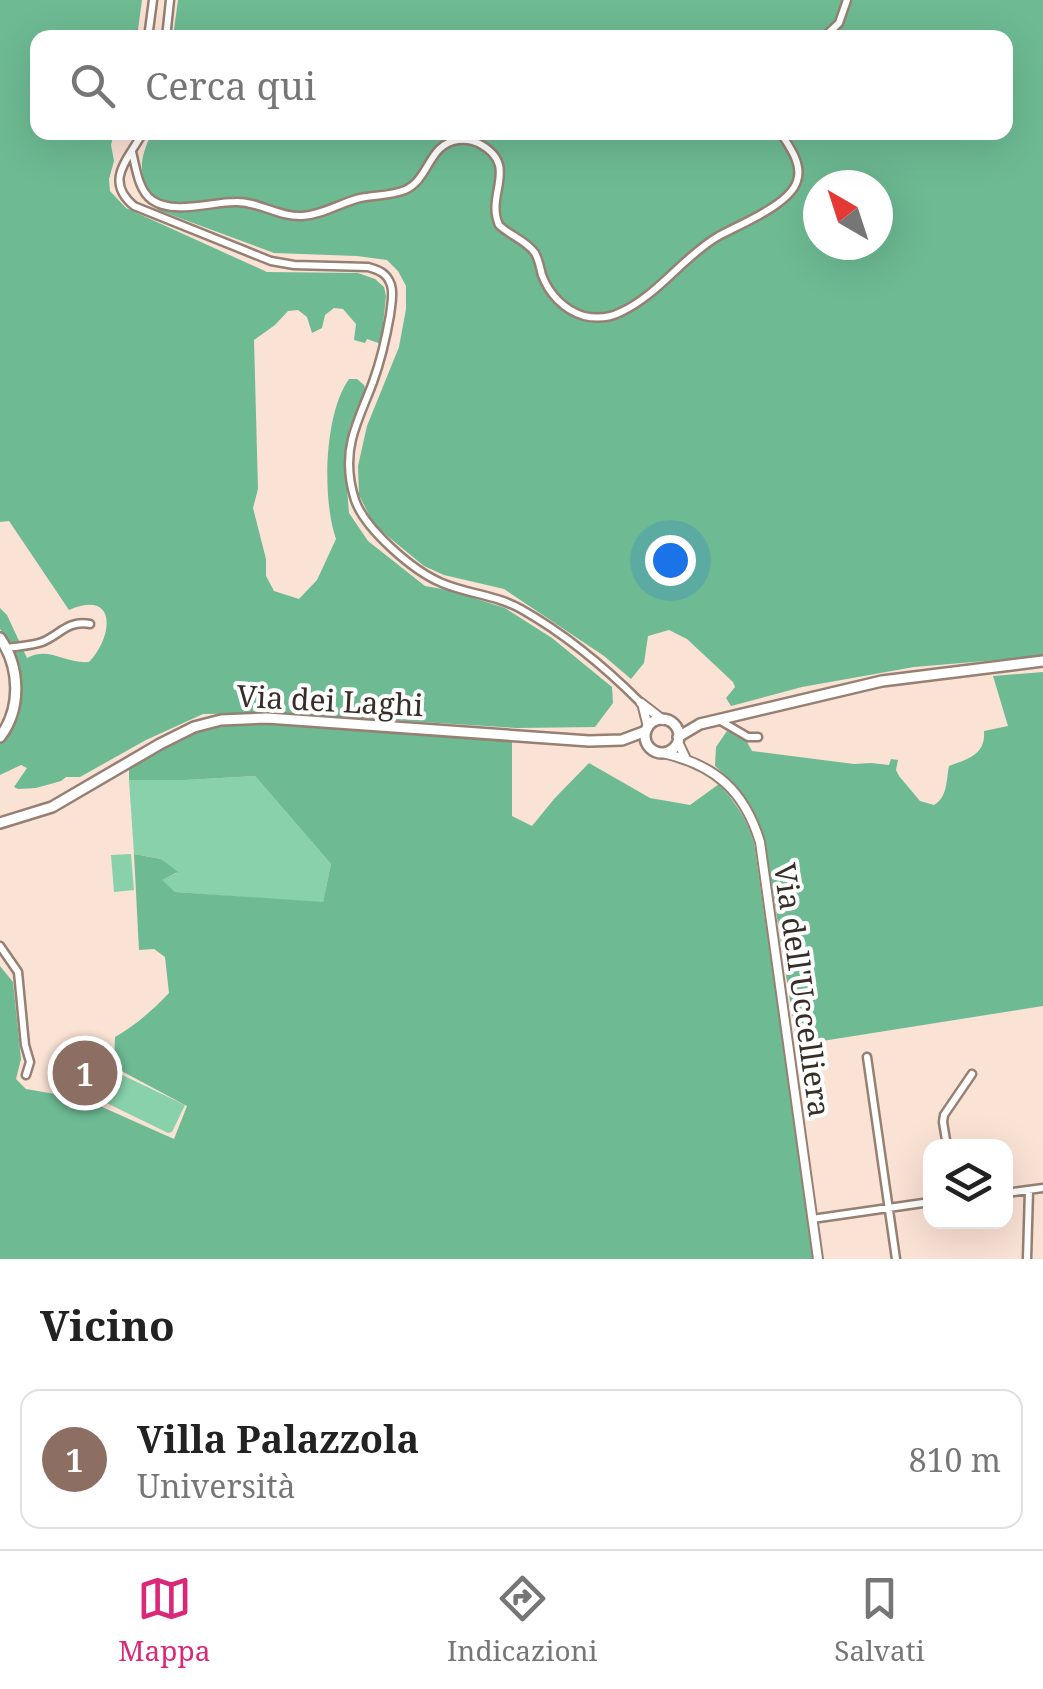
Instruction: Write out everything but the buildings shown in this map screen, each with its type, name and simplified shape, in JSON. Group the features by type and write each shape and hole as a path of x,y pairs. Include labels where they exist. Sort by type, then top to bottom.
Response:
{"main road":[{"path":"0,638 14,668 15,704 0,737"},
{"path":"700,724 678,739 672,750 657,751 647,743 647,729 654,722 700,724 876,682 1043,661"},
{"name":"Via dei Laghi","path":"0,823 52,807 167,740 221,720 273,718 589,742 622,740 647,729"},
{"path":"667,721 676,728 678,739"},
{"name":"Via dei Laghi","path":"622,740 657,751"}],"street":[{"path":"149,30 153,0"},
{"path":"167,30 170,0"},
{"path":"832,30 847,0"},
{"path":"139,140 120,171 119,185 126,199 141,210 276,262 368,267 384,274 392,292 387,331 350,451 351,483 362,514 375,531 422,572 442,584 492,596 522,609 592,656 641,703 667,721"},
{"path":"132,152 142,189 158,203 199,207 240,202 301,216 360,198 404,190 417,182 442,145 455,140 474,142 491,151 500,162 494,207 498,224 533,250 548,288 560,302 574,312 598,318 637,303 706,244 789,194 796,184 798,168 785,140"},
{"path":"7,648 44,641 77,623 90,624"},
{"path":"641,703 647,729"},
{"path":"718,720 748,737 758,738"},
{"path":"678,739 686,758"},
{"path":"657,751 686,758"},
{"name":"Via dell'Uccelliera","path":"686,758 712,772 733,790 753,820 760,842 818,1259"},
{"path":"0,946 18,972 30,1062 26,1075"},
{"path":"867,1057 896,1259"},
{"path":"946,1139 944,1115 972,1074"},
{"path":"1013,1192 1043,1188"},
{"path":"1027,1259 1030,1190"},
{"path":"812,1219 923,1203"}],"green space":[{"path":"0,0 142,0 138,30 30,30 30,140 112,140 110,191 126,208 267,272 358,273 384,287 381,344 354,340 356,324 343,309 334,308 325,315 322,328 312,333 307,317 298,310 288,311 254,340 258,489 253,508 266,559 266,576 274,591 299,599 317,580 336,539 327,480 330,434 341,394 349,379 357,379 366,391 350,426 345,464 349,513 368,541 425,586 505,608 552,638 612,687 613,703 595,727 516,728 279,713 203,714 80,777 18,789 14,787 27,768 21,765 0,775 0,744 16,717 22,694 15,651 0,629 0,608 27,658 43,654 89,662 103,640 106,619 96,606 69,610 9,521 0,522"},
{"path":"178,0 1043,0 1043,656 914,667 802,687 731,706 726,698 735,687 733,682 687,639 669,630 648,636 644,663 631,679 604,656 504,589 444,575 424,566 374,525 359,495 358,466 367,426 399,347 406,309 406,286 398,271 387,260 274,253 158,210 142,164 149,140 1013,140 1013,30 174,30"},
{"path":"1043,672 1043,1006 797,1045 765,841 746,800 715,766 716,747 727,731 747,742 752,751 854,764 889,765 891,759 898,760 899,776 920,801 934,805 944,793 949,766 979,751 984,731 1008,726 993,676"},
{"path":"250,723 512,742 512,816 532,826 589,763 650,798 690,805 719,784 740,812 754,843 814,1259 0,1259 0,966 13,982 21,1059 16,1079 26,1089 84,1099 174,1139 187,1106 114,1067 115,1037 169,993 165,957 154,949 139,950 134,854 161,859 178,872 162,880 175,892 323,902 331,864 255,776 129,780 129,766 173,741 215,726"},
{"path":"255,776 331,864 323,903 175,892 161,880 177,873 161,859 134,854 129,780"},
{"path":"131,854 134,890 114,892 111,855"},
{"path":"93,1061 185,1105 172,1132 78,1089"}],"place":[{"name":"Villa Palazzola","path":"85,1073"}]}
